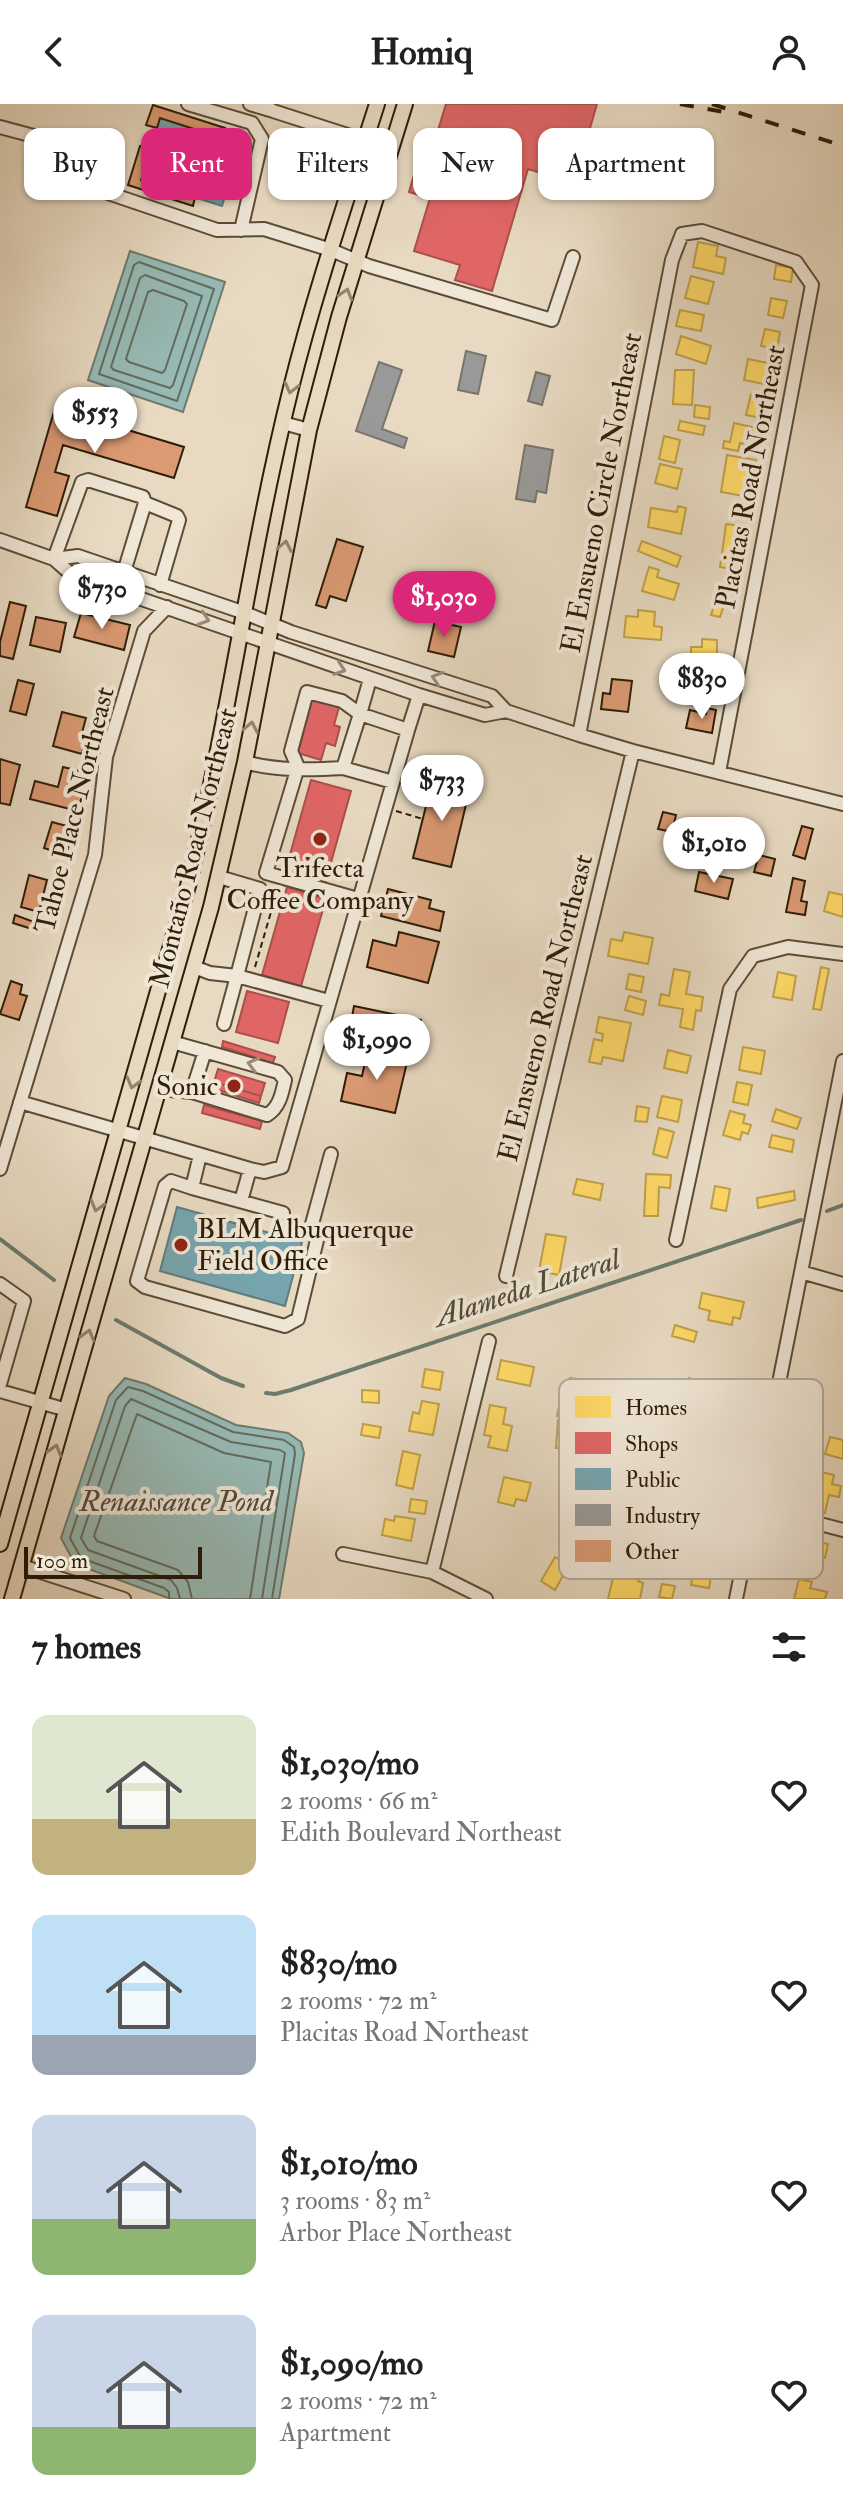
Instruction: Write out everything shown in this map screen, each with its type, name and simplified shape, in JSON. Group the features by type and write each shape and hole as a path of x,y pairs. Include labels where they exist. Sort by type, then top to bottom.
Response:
{"main road":[{"name":"Montaño Road Northeast","path":"370,128 377,104"},
{"name":"Montaño Road Northeast","path":"397,130 405,104"},
{"name":"Montaño Road Northeast","path":"0,1544 119,1131 206,813 283,423 304,338 347,200"},
{"name":"Montaño Road Northeast","path":"12,1599 219,877 245,762 309,430 375,200"}],"street":[{"path":"188,104 252,123 262,139 241,230"},
{"path":"250,104 329,128"},
{"path":"0,127 41,138 108,193 217,230 264,229 356,261 552,320 573,257"},
{"name":"El Ensueno Circle Northeast","path":"579,735 672,260 682,234 702,231 796,262 812,285"},
{"name":"Placitas Road Northeast","path":"719,772 812,285"},
{"path":"283,423 309,430"},
{"path":"54,559 82,482 88,480 143,497 145,503 124,572"},
{"path":"145,503 177,516 179,520 160,585"},
{"path":"1,542 54,559 72,575 370,679 485,715 506,711"},
{"path":"54,559 78,556 245,613 291,632 492,696 506,711 579,735 843,804"},
{"name":"Tahoe Place Northeast","path":"0,1169 95,855 106,757 144,631 167,607"},
{"path":"343,768 370,679"},
{"path":"358,899 266,873 298,767 291,751 307,692 342,701 360,714 408,730"},
{"path":"20,1102 250,1169 264,1172 282,1167 419,695"},
{"name":"El Ensueno Road Northeast","path":"506,1276 633,751"},
{"path":"245,762 266,768 343,768 393,782"},
{"path":"219,877 260,889 224,1024"},
{"path":"676,1240 730,989 753,956 788,947 843,954"},
{"path":"194,967 329,1001"},
{"path":"159,1089 192,1092 267,1115 274,1111 281,1095 285,1080 278,1072 172,1042"},
{"path":"192,1092 205,1051"},
{"path":"780,1379 841,1086 843,1061"},
{"path":"283,1213 171,1181 165,1186 137,1281 145,1287 285,1326 298,1319 317,1240 312,1224 331,1154"},
{"path":"192,1188 200,1155"},
{"path":"241,1201 250,1169"},
{"path":"801,1272 843,1284"},
{"path":"0,1284 24,1301 0,1384"},
{"path":"432,1572 489,1341"},
{"path":"0,1391 67,1410"},
{"path":"823,1524 843,1530"},
{"path":"343,1554 432,1572 486,1599"},
{"path":"22,1566 124,1599"},
{"path":"736,1599 740,1579"}],"path":[{"path":"395,810 423,819"},
{"path":"253,972 279,883"}],"water":[{"path":"130,251 225,282 183,412 88,380"},
{"name":"Renaissance Pond","path":"125,1378 146,1384 236,1425 288,1433 301,1442 304,1453 279,1599 171,1599 75,1564 61,1538 109,1396"}],"building: Homes":[{"path":"698,242 718,246 716,256 726,258 723,274 693,267"},
{"path":"776,265 793,268 791,282 774,279"},
{"path":"691,276 714,282 708,304 685,298"},
{"path":"771,298 787,301 783,318 768,315"},
{"path":"680,310 704,315 701,331 676,326"},
{"path":"765,329 780,332 777,349 761,346"},
{"path":"681,336 711,346 706,364 676,354"},
{"path":"748,359 773,364 769,385 744,380"},
{"path":"675,370 694,370 692,405 673,404"},
{"path":"751,394 766,397 762,418 746,415"},
{"path":"695,405 710,407 709,419 694,417"},
{"path":"680,421 705,426 703,435 678,430"},
{"path":"734,423 761,429 757,447 740,443 738,451 723,448 724,441 730,442"},
{"path":"664,436 680,440 675,463 659,459"},
{"path":"727,455 756,460 749,497 721,492"},
{"path":"660,464 682,469 677,489 655,483"},
{"path":"678,506 686,508 681,534 648,527 651,508 677,512"},
{"path":"726,524 743,526 737,570 720,567"},
{"path":"642,541 681,556 677,567 638,551"},
{"path":"649,567 659,570 657,577 679,584 674,600 642,591"},
{"path":"719,590 728,593 720,617 711,615"},
{"path":"638,610 655,612 654,626 662,627 661,640 624,637 626,616 638,617"},
{"path":"702,639 717,640 717,663 691,663 691,647 702,647"},
{"path":"668,673 703,680 701,688 719,691 717,702 665,692"},
{"path":"829,892 843,895 843,917 824,911"},
{"path":"624,932 653,938 648,964 608,956 611,939 622,941"},
{"path":"821,967 829,969 821,1010 813,1009"},
{"path":"674,969 690,972 686,994 703,997 701,1011 696,1010 693,1030 680,1027 683,1009 659,1005 661,994 669,996"},
{"path":"778,972 796,976 792,1000 773,997"},
{"path":"629,974 644,977 641,992 626,989"},
{"path":"629,996 646,1001 643,1015 625,1010"},
{"path":"599,1017 631,1023 623,1061 603,1057 601,1064 589,1062 594,1039 602,1041 603,1034 596,1032"},
{"path":"743,1047 765,1051 761,1074 739,1070"},
{"path":"668,1050 691,1056 687,1073 664,1068"},
{"path":"737,1082 752,1085 748,1105 733,1102"},
{"path":"662,1096 682,1100 678,1122 657,1117"},
{"path":"637,1106 649,1108 647,1122 635,1121"},
{"path":"776,1109 801,1118 797,1129 772,1121"},
{"path":"730,1111 745,1115 743,1123 751,1125 748,1134 742,1132 740,1140 723,1135"},
{"path":"659,1128 674,1132 667,1158 653,1154"},
{"path":"772,1135 794,1140 792,1152 769,1147"},
{"path":"646,1174 671,1175 670,1188 659,1187 658,1216 644,1216"},
{"path":"577,1179 603,1184 600,1200 573,1194"},
{"path":"715,1186 730,1189 726,1211 711,1208"},
{"path":"794,1191 795,1200 758,1208 757,1198"},
{"path":"546,1234 566,1237 559,1275 539,1271"},
{"path":"702,1293 744,1302 740,1319 733,1317 732,1325 708,1320 710,1311 699,1308"},
{"path":"675,1325 697,1332 694,1342 672,1336"},
{"path":"501,1360 534,1367 530,1386 497,1379"},
{"path":"425,1369 443,1372 440,1390 422,1387"},
{"path":"362,1390 379,1391 379,1403 362,1402"},
{"path":"422,1401 439,1404 433,1435 409,1431 413,1412 419,1414"},
{"path":"490,1405 506,1408 503,1424 512,1426 507,1451 488,1447 491,1436 484,1435"},
{"path":"558,1420 559,1448 556,1448"},
{"path":"363,1424 381,1427 379,1438 361,1435"},
{"path":"830,1437 843,1440 843,1459 825,1454"},
{"path":"403,1451 420,1455 413,1489 396,1485"},
{"path":"823,1472 834,1475 832,1484 841,1486 839,1497 829,1495 825,1513"},
{"path":"504,1477 531,1483 526,1501 516,1499 514,1506 498,1502"},
{"path":"411,1499 427,1501 425,1514 409,1512"},
{"path":"395,1516 415,1519 411,1541 382,1535 385,1519 394,1521"},
{"path":"823,1543 828,1544 823,1558"},
{"path":"555,1557 559,1559 561,1579 555,1590 541,1581"},
{"path":"613,1579 638,1579 643,1583 640,1599 608,1599"},
{"path":"692,1579 710,1579 709,1588 691,1585"},
{"path":"799,1579 812,1582 810,1588 827,1592 825,1599 794,1599"},
{"path":"662,1584 675,1586 672,1599 659,1597"}],"building: Shops":[{"path":"446,104 597,104 590,128 538,128 538,172 528,169 522,189 522,128 439,128"},
{"path":"429,200 519,200 492,291 455,280 460,265 414,251"},
{"path":"312,700 339,707 334,725 340,727 335,746 326,743 321,760 298,753"},
{"path":"311,780 351,791 325,884 285,872"},
{"path":"287,887 326,899 301,986 262,975"},
{"path":"247,991 289,1002 278,1043 236,1032"},
{"path":"223,1041 275,1057 273,1063 222,1047"},
{"path":"218,1069 265,1083 261,1096 214,1082"},
{"path":"210,1081 261,1096 259,1103 208,1087"},
{"path":"204,1105 262,1121 260,1129 202,1113"}],"building: Public":[{"path":"160,118 192,128 157,128"},
{"path":"203,200 224,200 222,206"},
{"path":"177,1207 302,1242 285,1306 160,1271"}],"building: Industry":[{"path":"466,351 486,356 478,394 458,390"},
{"path":"379,362 402,370 382,429 407,438 404,448 356,431"},
{"path":"536,372 550,376 542,405 528,401"},
{"path":"525,445 553,450 546,493 537,491 535,502 516,499"}],"building: Other":[{"path":"153,105 225,128 191,128 160,118 157,128 146,125"},
{"path":"140,146 141,146 141,189 128,185"},
{"path":"174,200 194,200 193,206"},
{"path":"55,408 184,447 174,478 63,445 55,472 69,476 57,516 26,507"},
{"path":"337,539 363,547 346,601 330,596 326,608 316,605"},
{"path":"10,602 26,606 13,659 0,656 0,642"},
{"path":"81,613 130,625 124,650 74,637"},
{"path":"36,617 66,623 60,652 30,645"},
{"path":"435,621 461,627 454,657 428,651"},
{"path":"612,679 632,681 628,712 601,709 603,693 610,694"},
{"path":"18,680 34,684 26,715 10,711"},
{"path":"707,708 716,710 712,733 686,728 690,710 706,714"},
{"path":"62,712 86,718 80,740 85,741 82,754 53,746"},
{"path":"0,759 20,765 10,805 0,803"},
{"path":"63,767 88,773 78,811 30,799 35,781 58,787"},
{"path":"433,778 470,788 451,867 413,858"},
{"path":"663,812 676,815 672,832 658,829"},
{"path":"52,822 74,828 66,855 44,848"},
{"path":"802,826 813,829 805,859 793,855"},
{"path":"759,855 775,859 771,876 754,872"},
{"path":"699,872 733,879 728,899 695,891"},
{"path":"29,875 47,880 39,912 21,907"},
{"path":"793,878 805,881 801,901 807,902 805,915 786,912"},
{"path":"388,889 431,900 429,908 444,912 440,931 381,916"},
{"path":"15,915 37,923 35,930 13,923"},
{"path":"399,932 439,942 428,983 367,967 373,940 396,946"},
{"path":"11,981 22,985 20,994 27,996 19,1020 0,1014"},
{"path":"354,1006 421,1020 417,1037 351,1023"},
{"path":"368,1049 408,1058 395,1113 341,1101 347,1073 362,1076"}],"waterway":[{"path":"827,1211 843,1205"},
{"name":"Alameda Lateral","path":"266,1393 291,1390 801,1220"},
{"path":"0,1239 54,1280"},
{"path":"116,1320 221,1378 243,1386"}],"railway":[{"path":"680,104 724,112"},
{"path":"712,104 843,146"}],"place":[{"name":"Trifecta Coffee Company","path":"320,839"},
{"name":"Sonic","path":"234,1086"},
{"name":"BLM Albuquerque Field Office","path":"181,1245"}]}
